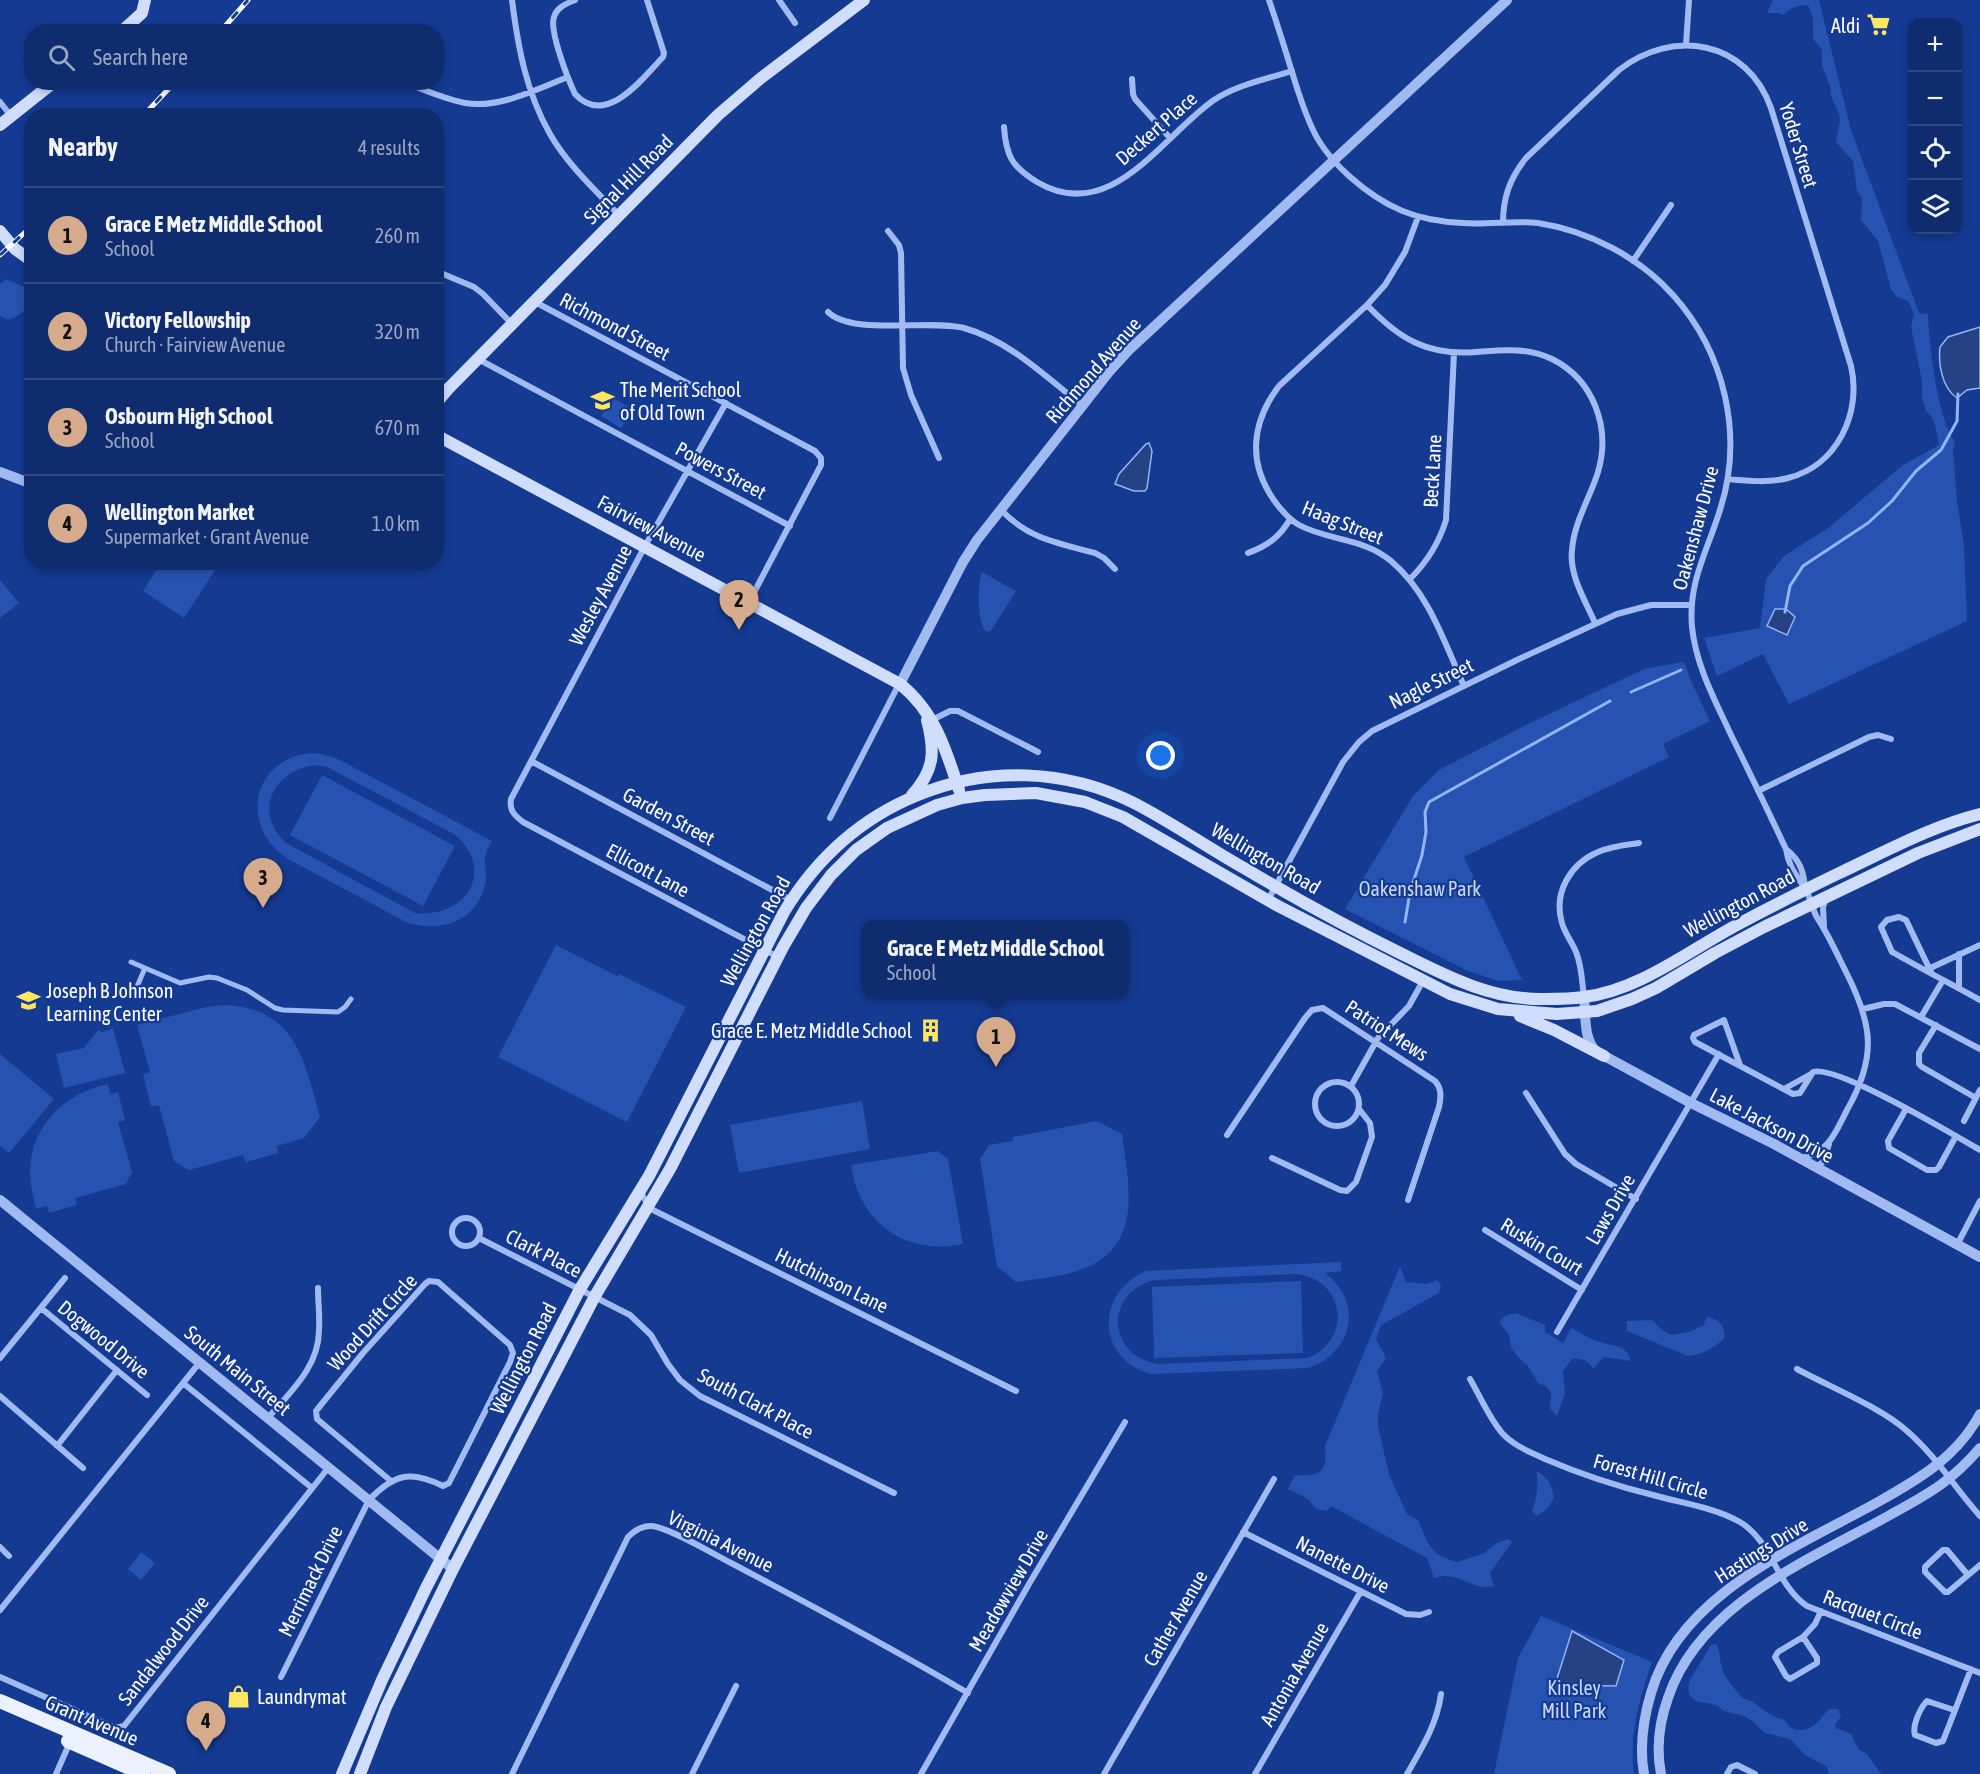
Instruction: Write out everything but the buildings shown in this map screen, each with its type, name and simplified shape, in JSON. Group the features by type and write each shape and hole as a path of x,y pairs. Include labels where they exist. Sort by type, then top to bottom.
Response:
{"main road":[{"path":"130,24 142,13 145,0"},
{"name":"Signal Hill Road","path":"444,394 739,97 864,0"},
{"path":"0,125 44,90"},
{"path":"0,231 15,249 24,255"},
{"name":"Fairview Avenue","path":"444,439 900,684 928,715 950,760 962,798"},
{"path":"906,800 926,778 932,763 928,715"},
{"name":"Wellington Road","path":"342,1774 382,1680 441,1559 580,1289 640,1191 791,900 815,867 850,834 906,800 957,782 990,776 1036,775 1084,784 1132,803 1351,929 1465,985 1495,993 1540,999 1584,998 1637,981 1737,924 1805,890 1926,832 1980,814"},
{"name":"Wellington Road","path":"360,1774 386,1707 453,1569 595,1296 649,1208 778,957 806,908 842,862 888,828 912,816 962,798 1036,793 1085,802 1123,817 1159,836 1268,900 1423,981 1460,998 1502,1009 1537,1013 1586,1012 1607,1008 1652,990 1715,953 1812,904 1918,853 1980,829"},
{"path":"1502,1009 1538,1022 1604,1056"},
{"name":"Grant Avenue","path":"0,1701 143,1774"},
{"name":"Grant Avenue","path":"0,1711 164,1773"}],"street":[{"path":"512,0 519,49 530,91 550,135 564,154 620,215"},
{"path":"575,0 559,9 552,28 567,77 575,94 590,105 606,104 626,95 663,57 664,53 647,0"},
{"path":"779,0 795,23"},
{"name":"Oakenshaw Drive","path":"1269,0 1318,141 1333,160 1369,193 1391,207 1418,217 1462,223 1532,223 1569,230 1611,247 1634,261 1667,288 1688,313 1713,357 1723,387 1729,417 1730,460 1728,479 1719,514 1697,571 1692,605 1699,664 1786,849 1787,859 1796,878 1805,890 1817,918 1824,927 1863,1009 1867,1028 1866,1068 1861,1085 1829,1144 1823,1162 1816,1167"},
{"name":"Richmond Avenue","path":"830,818 963,562 1000,510 1130,349 1507,0"},
{"path":"1686,45 1689,0"},
{"name":"Yoder Street","path":"1503,223 1507,189 1517,169 1536,147 1627,64 1651,51 1686,45 1712,50 1738,62 1754,76 1765,94 1851,366 1854,382 1853,404 1850,421 1834,448 1816,465 1802,474 1768,481 1728,479"},
{"name":"Deckert Place","path":"1004,127 1009,156 1021,172 1042,186 1071,193 1094,191 1121,180 1152,157 1215,99 1244,86 1292,71"},
{"path":"426,90 468,103 500,101 567,77"},
{"path":"1132,79 1133,94 1136,99 1170,138"},
{"path":"0,102 12,116"},
{"path":"1634,261 1671,205"},
{"name":"Haag Street","path":"1418,217 1405,252 1386,285 1279,386 1270,398 1260,418 1256,445 1259,470 1271,496 1290,519 1306,528 1345,538 1380,553 1410,579 1426,604 1464,686"},
{"path":"888,231 902,253 901,354 906,382 939,458"},
{"path":"444,274 474,287 512,324"},
{"name":"Richmond Street","path":"534,301 815,451 821,458 821,465 749,602"},
{"path":"1367,305 1386,324 1411,341 1427,348 1454,353 1510,349 1534,352 1565,367 1580,381 1592,398 1599,419 1603,450 1598,473 1576,529 1572,558 1575,577 1595,623"},
{"path":"828,312 848,323 955,326 985,336 1023,358 1083,406"},
{"name":"Beck Lane","path":"1410,579 1429,558 1446,520 1454,353"},
{"name":"Powers Street","path":"478,359 790,526"},
{"name":"Wesley Avenue","path":"510,805 511,799 645,546 726,403"},
{"path":"0,472 24,481"},
{"path":"1000,510 1017,525 1036,536 1095,553 1115,569"},
{"path":"1248,553 1267,545 1276,538 1290,519"},
{"name":"Nagle Street","path":"1268,900 1343,762 1359,742 1384,725 1595,623 1634,608 1651,605 1692,605"},
{"path":"928,715 958,711 1038,752"},
{"path":"1758,791 1869,737 1878,735 1891,739"},
{"name":"Garden Street","path":"531,761 791,900"},
{"name":"Ellicott Lane","path":"510,805 514,816 523,822 778,957"},
{"path":"1584,998 1578,957 1560,916 1562,888 1576,867 1592,855 1614,847 1639,843"},
{"path":"1824,927 1823,907 1827,897"},
{"path":"1929,971 1906,920 1896,917 1884,922 1881,927 1882,932 1892,952 1980,1000"},
{"path":"1929,971 1980,945"},
{"path":"1959,954 1959,988"},
{"path":"132,962 180,983 209,977 217,978 247,990 275,1008 284,1010 338,1012 351,999"},
{"path":"1351,1086 1376,1042 1409,1006 1429,968"},
{"path":"136,989 145,969"},
{"path":"1921,1017 1943,980"},
{"name":"Lake Jackson Drive","path":"1584,998 1590,1044 1604,1056 1800,1158 1980,1257"},
{"path":"1863,1009 1884,1004 1895,1005 1980,1049"},
{"name":"Patriot Mews","path":"1227,1135 1312,1010 1323,1008 1435,1081 1442,1095 1408,1200"},
{"path":"1740,1065 1724,1020 1696,1033 1693,1038 1695,1042 1784,1089 1799,1094 1811,1074"},
{"path":"1936,1025 1919,1053 1919,1064 1976,1098"},
{"name":"Laws Drive","path":"1557,1332 1719,1054"},
{"path":"1784,1089 1811,1074 1824,1071 1861,1085 1980,1150"},
{"path":"1337,1082 1351,1086 1359,1098 1359,1109 1353,1119 1337,1126 1326,1123 1318,1115 1316,1098 1326,1084 1337,1082"},
{"path":"1964,1121 1980,1090"},
{"path":"1526,1093 1565,1154 1576,1164 1636,1199"},
{"path":"1272,1158 1340,1190 1347,1191 1356,1182 1372,1137 1370,1123 1359,1109"},
{"path":"1906,1109 1888,1141 1889,1148 1927,1170 1936,1170 1939,1167 1956,1136"},
{"path":"1800,1158 1815,1154 1829,1144"},
{"path":"640,1191 649,1208"},
{"name":"South Main Street","path":"0,1200 453,1569"},
{"path":"1956,1245 1980,1201"},
{"name":"Hutchinson Lane","path":"649,1208 1016,1391"},
{"name":"Clark Place","path":"471,1219 479,1227 479,1238 471,1245 461,1245 454,1239 453,1226 459,1220 471,1219"},
{"name":"Ruskin Court","path":"1485,1230 1582,1290"},
{"name":"Clark Place","path":"479,1238 595,1296"},
{"path":"0,1358 65,1278"},
{"name":"Wood Drift Circle","path":"434,1281 438,1282 510,1345 513,1353 449,1483 443,1486 428,1479 406,1475 391,1481 317,1419 316,1411 363,1353 425,1284 434,1281"},
{"path":"268,1418 298,1384 314,1356 320,1329 318,1288"},
{"name":"South Clark Place","path":"595,1296 622,1310 641,1324 651,1335 674,1372 700,1396 894,1493"},
{"name":"Dogwood Drive","path":"40,1308 147,1395"},
{"path":"0,1610 200,1362"},
{"path":"57,1446 117,1370"},
{"path":"1797,1370 1898,1424 1939,1464 1980,1516"},
{"name":"Forest Hill Circle","path":"1470,1378 1495,1423 1508,1439 1522,1448 1559,1465 1621,1487 1711,1510 1732,1518 1753,1532 1773,1561"},
{"path":"183,1383 312,1488"},
{"path":"0,1396 83,1468"},
{"name":"Hastings Drive","path":"1644,1774 1641,1747 1643,1724 1653,1685 1670,1650 1706,1607 1773,1561 1922,1478 1964,1439 1980,1414"},
{"name":"Meadowview Drive","path":"921,1774 1029,1584 1125,1422"},
{"name":"Hastings Drive","path":"1660,1774 1658,1748 1665,1707 1671,1688 1687,1657 1708,1631 1724,1616 1781,1575 1941,1486 1951,1479 1980,1448"},
{"name":"Sandalwood Drive","path":"0,1677 115,1728 124,1726 328,1467"},
{"name":"Cather Avenue","path":"1104,1774 1274,1479"},
{"path":"369,1500 391,1481"},
{"name":"Merrimack Drive","path":"281,1677 369,1500"},
{"name":"Virginia Avenue","path":"512,1774 628,1537 633,1531 646,1526 657,1527 691,1543 868,1635 968,1693"},
{"name":"Nanette Drive","path":"1243,1532 1406,1614 1420,1615 1429,1612"},
{"path":"0,1547 9,1556"},
{"path":"1968,1575 1947,1550 1943,1550 1925,1567 1926,1572 1945,1593 1948,1592 1980,1565"},
{"name":"Racquet Circle","path":"1773,1561 1790,1591 1798,1600 1980,1673"},
{"name":"Antonia Avenue","path":"1255,1774 1360,1591"},
{"path":"1803,1637 1817,1661 1815,1665 1790,1679 1775,1657 1803,1637 1815,1624 1821,1611"},
{"path":"1954,1710 1927,1701 1922,1706 1914,1730 1915,1736 1939,1743 1943,1741 1971,1669"},
{"path":"692,1774 736,1686"},
{"path":"1407,1774 1430,1734 1442,1694"},
{"path":"56,1774 72,1737"},
{"path":"1727,1774 1731,1767 1737,1765 1755,1774"}],"green space":[{"path":"1773,0 1819,0 1851,130 1919,313 1928,314 1932,361 1939,399 1943,416 1955,442 1953,451 1957,501 1964,545 1967,621 1789,704 1763,654 1717,676 1704,638 1760,628 1766,579 1784,556 1828,528 1903,465 1939,445 1935,425 1926,411 1922,398 1922,381 1911,327 1914,314 1908,301 1897,297 1891,289 1878,241 1861,220 1862,198 1857,191 1853,161 1836,142 1839,114 1822,66 1822,50 1813,39 1813,18 1808,5 1798,6 1784,15 1767,13"},
{"path":"6,279 24,287 24,311 8,320 0,316 0,284"},
{"path":"612,397 632,409 621,428 601,416"},
{"path":"156,570 215,570 184,618 143,591"},
{"path":"982,572 1016,591 991,631 986,632 981,620 979,603"},
{"path":"0,580 19,603 0,618"},
{"name":"Oakenshaw Park","path":"1684,662 1710,721 1663,744 1669,757 1464,857 1522,980 1499,981 1468,971 1345,909 1413,796 1439,770 1528,724 1644,669"},
{"path":"316,753 336,758 492,841 485,857 485,885 474,908 465,916 444,925 408,923 288,859 272,845 262,828 258,811 259,794 266,778 278,765 295,756","holes":["315,765 327,767 454,834 467,848 473,862 474,876 470,888 462,899 449,908 415,913 286,843 276,831 270,818 269,806 272,794 288,775"]},
{"path":"322,775 455,846 423,906 290,835"},
{"path":"556,945 686,1007 627,1122 498,1057"},
{"path":"223,1005 247,1008 266,1015 281,1026 301,1057 320,1117 304,1138 277,1146 278,1153 246,1162 243,1155 189,1170 174,1161 159,1105 151,1107 143,1074 150,1072 137,1025 206,1007"},
{"path":"113,1028 125,1073 64,1088 56,1054 84,1048 98,1030 102,1032"},
{"path":"0,1054 54,1099 9,1153 0,1146"},
{"path":"108,1084 110,1094 118,1092 125,1120 118,1122 132,1172 126,1184 75,1198 77,1205 49,1213 47,1206 36,1209 30,1171 32,1154 44,1126 65,1103 92,1088"},
{"path":"862,1101 870,1149 739,1173 730,1125"},
{"path":"1097,1121 1122,1134 1129,1194 1128,1213 1115,1247 1100,1260 1080,1270 1016,1282 997,1266 980,1159 989,1145 1013,1141 1013,1137"},
{"path":"938,1151 948,1159 963,1244 923,1245 905,1240 889,1231 875,1219 864,1204 856,1186 851,1165"},
{"path":"1341,1262 1341,1271 1325,1273 1337,1285 1345,1298 1349,1312 1348,1326 1335,1351 1323,1361 1308,1368 1151,1374 1133,1366 1120,1355 1112,1341 1109,1325 1111,1309 1118,1294 1129,1281 1146,1271","holes":["1296,1274 1312,1278 1325,1287 1333,1298 1337,1311 1337,1324 1332,1338 1322,1349 1308,1358 1158,1364 1141,1359 1129,1349 1121,1337 1118,1324 1120,1310 1126,1297 1138,1287 1154,1280"]},
{"path":"1400,1266 1406,1282 1427,1284 1437,1280 1441,1285 1439,1293 1381,1325 1376,1339 1386,1358 1377,1371 1383,1394 1378,1414 1378,1426 1389,1474 1407,1514 1418,1520 1431,1547 1441,1556 1457,1562 1484,1553 1497,1543 1508,1539 1512,1542 1490,1573 1494,1586 1478,1586 1451,1576 1434,1578 1427,1558 1331,1506 1327,1511 1316,1509 1308,1499 1288,1489 1295,1475 1311,1475 1323,1467 1326,1455 1325,1446"},
{"path":"1301,1281 1303,1353 1154,1358 1152,1287"},
{"path":"1511,1314 1518,1314 1545,1325 1545,1332 1563,1343 1571,1328 1594,1340 1618,1346 1626,1351 1631,1361 1604,1357 1593,1369 1584,1360 1572,1359 1563,1371 1565,1393 1557,1416 1550,1409 1551,1393 1547,1387 1538,1383 1528,1366 1517,1356 1511,1347 1509,1335 1499,1322"},
{"path":"1707,1317 1721,1324 1724,1339 1708,1350 1688,1356 1627,1331 1627,1321 1652,1320 1671,1335 1703,1326"},
{"path":"1536,1471 1549,1482 1554,1497 1549,1507 1537,1516 1532,1511 1537,1491"},
{"path":"141,1552 155,1563 141,1580 128,1569"},
{"name":"Kinsley Mill Park","path":"1541,1616 1652,1662 1636,1717 1633,1745 1634,1774 1494,1774 1518,1658"},
{"path":"1716,1644 1723,1672 1742,1698 1751,1701 1776,1718 1784,1720 1793,1729 1799,1730 1808,1729 1829,1709 1838,1709 1841,1716 1835,1725 1836,1728 1851,1734 1859,1750 1867,1754 1881,1774 1829,1774 1827,1767 1805,1755 1790,1739 1765,1733 1744,1716 1724,1711 1716,1705 1696,1701 1690,1696 1688,1688 1690,1680 1711,1645"}],"shaded area":[{"path":"1980,327 1980,388 1967,390 1957,398 1948,388 1942,375 1940,347 1948,337"},
{"path":"1149,443 1152,451 1145,491 1134,491 1115,484 1119,474"},
{"path":"1775,609 1786,609 1795,617 1787,635 1767,626"},
{"path":"1572,1631 1624,1660 1616,1686 1555,1685"}],"waterway":[{"path":"1785,612 1790,586 1803,566 1868,523 1892,501 1916,471 1941,450 1957,421 1958,394"},
{"path":"1631,692 1681,670"},
{"path":"1405,922 1410,892 1422,855 1426,832 1425,812 1429,802 1610,701"}],"railway":[{"path":"227,24 248,0"},
{"path":"151,108 167,90"},
{"path":"0,255 24,233"}],"place":[{"name":"Aldi","path":"1878,25"},
{"name":"The Merit School of Old Town","path":"602,401"},
{"name":"Victory Fellowship","path":"739,630"},
{"name":"Osbourn High School","path":"263,908"},
{"name":"Joseph B Johnson Learning Center","path":"28,1001"},
{"name":"Grace E. Metz Middle School","path":"930,1030"},
{"name":"Grace E Metz Middle School","path":"996,1067"},
{"name":"Laundrymat","path":"239,1696"},
{"name":"Wellington Market","path":"206,1751"}]}
